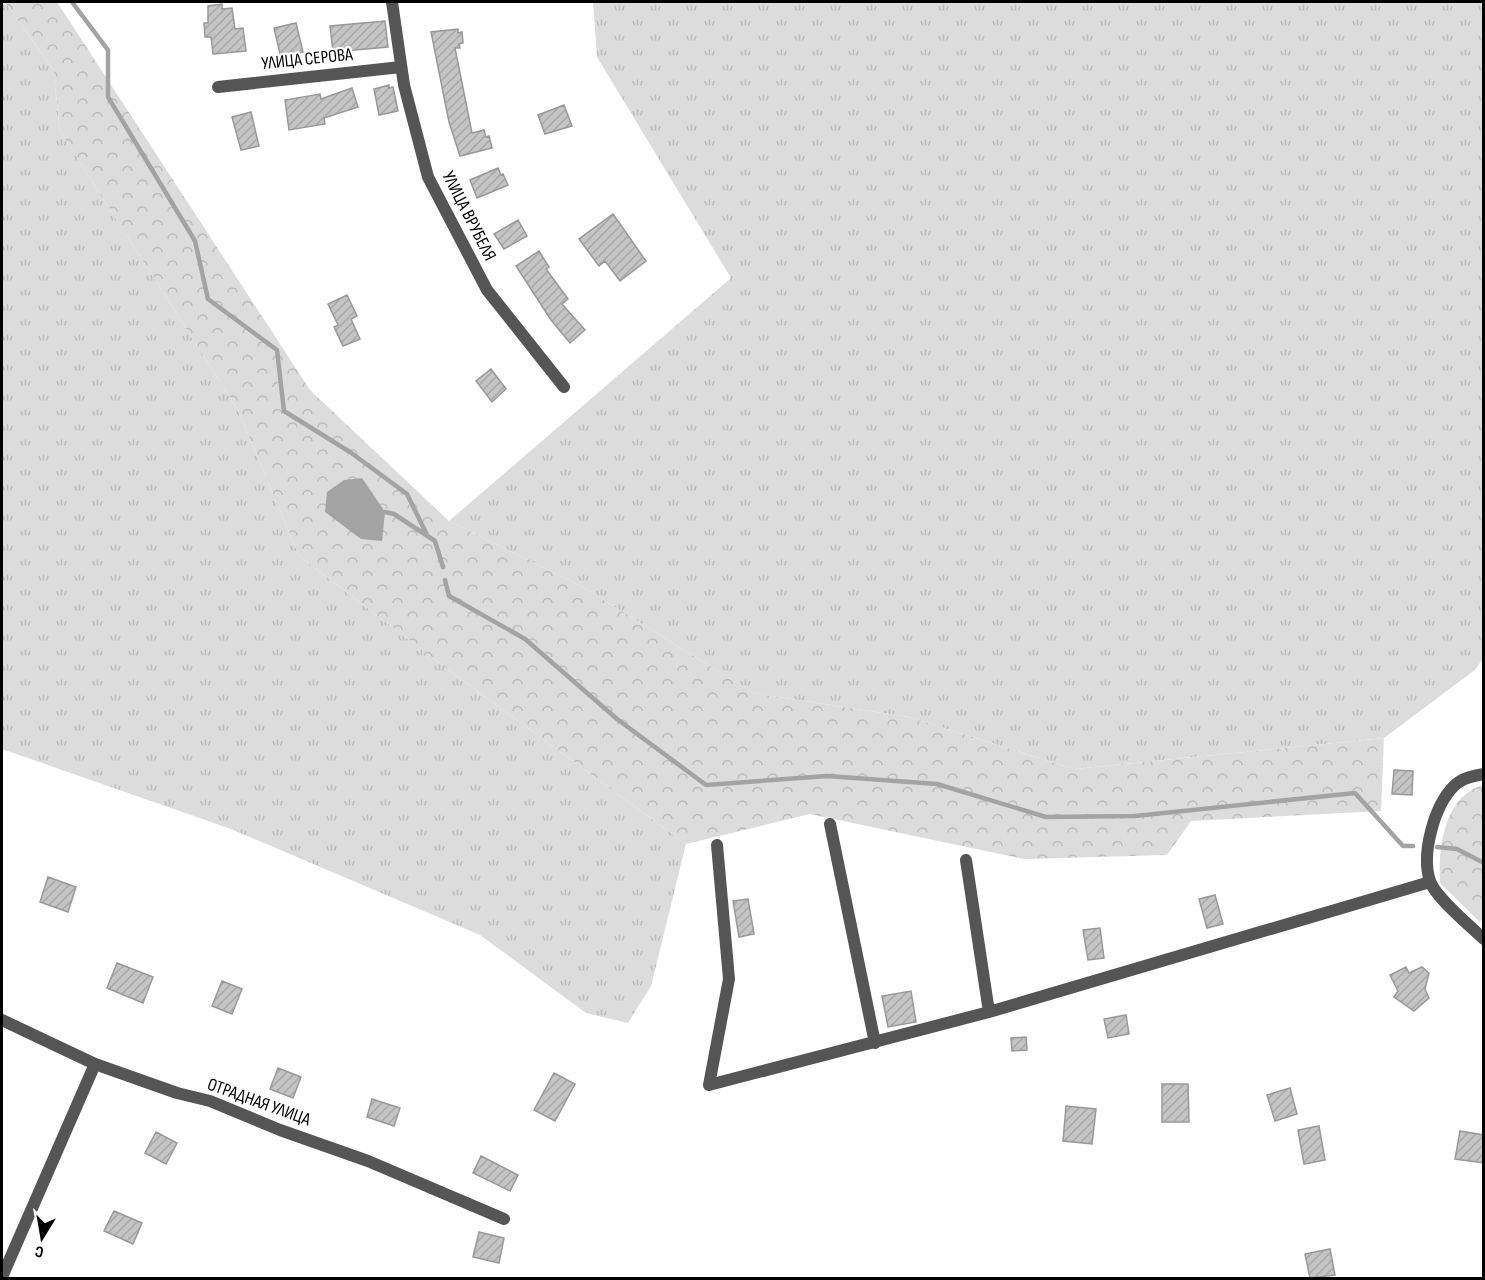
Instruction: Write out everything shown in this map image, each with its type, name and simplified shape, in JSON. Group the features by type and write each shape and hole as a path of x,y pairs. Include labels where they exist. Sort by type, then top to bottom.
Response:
{"street":[{"name":"УЛИЦА ВРУБЕЛЯ","path":"392,2 404,85 428,177 487,290 564,387"},
{"name":"УЛИЦА СЕРОВА","path":"218,87 401,67"},
{"path":"1484,774 1469,777 1454,785 1438,809 1431,831 1428,854 1430,882 1484,939"},
{"path":"830,824 875,1043"},
{"path":"717,845 729,979 709,1085 989,1012 1430,882"},
{"path":"966,860 989,1012"},
{"name":"ОТРАДНАЯ УЛИЦА","path":"2,1020 94,1064 177,1093 210,1101 280,1130 369,1161 504,1220"},
{"path":"2,1277 94,1064"}],"green space":[{"path":"2,2 5,2 53,69 60,131 238,410 299,556 454,674 686,844 651,986 628,1023 586,1013 480,935 231,829 2,749"},
{"path":"5,2 57,2 310,390 449,521 581,586 753,693 909,717 1074,769 1384,738 1381,811 1191,821 1167,855 1024,859 810,814 686,844 454,674 299,556 238,410 60,131 53,69"},
{"path":"593,2 1483,2 1483,658 1476,669 1384,738 1074,769 909,717 753,693 581,586 449,521 731,278 597,57"},
{"path":"1483,785 1484,916 1480,922 1440,883 1440,854 1446,825 1452,812 1470,791"}],"shaded area":[{"path":"362,478 385,512 382,541 361,539 325,512 327,492 344,480"}],"building":[{"path":"222,4 222,9 232,8 235,29 243,28 246,51 213,54 211,37 205,37 204,23 208,23 208,6"},
{"path":"385,21 388,47 333,52 330,26"},
{"path":"296,23 303,52 281,58 274,28"},
{"path":"458,29 458,33 462,32 463,43 459,44 460,48 455,48 472,133 484,130 486,137 489,136 492,148 460,156 449,122 431,32"},
{"path":"389,85 389,88 393,87 398,111 379,115 374,89"},
{"path":"352,88 358,107 324,118 325,124 289,130 285,100 320,94 321,99"},
{"path":"564,105 572,126 545,134 538,115"},
{"path":"251,112 259,146 241,150 232,117"},
{"path":"498,168 508,185 477,198 470,180"},
{"path":"613,214 646,261 620,281 605,261 599,266 579,239"},
{"path":"518,220 527,236 504,249 494,234"},
{"path":"539,251 549,267 546,269 568,299 562,304 585,330 570,343 551,320 516,266"},
{"path":"347,295 357,316 351,319 360,339 343,346 334,327 338,325 328,304"},
{"path":"491,369 506,389 492,402 476,381"},
{"path":"1394,770 1413,771 1412,795 1392,794"},
{"path":"48,877 76,887 68,912 40,902"},
{"path":"1215,895 1223,924 1207,928 1199,899"},
{"path":"748,899 754,934 739,937 733,901"},
{"path":"1100,928 1104,958 1088,960 1083,930"},
{"path":"117,963 153,977 143,1003 107,988"},
{"path":"1406,967 1409,973 1422,967 1429,973 1425,989 1429,998 1414,1011 1394,997 1398,991 1390,975"},
{"path":"222,981 242,989 232,1014 212,1006"},
{"path":"911,991 916,1022 888,1027 882,996"},
{"path":"1126,1015 1129,1034 1108,1038 1104,1019"},
{"path":"1026,1037 1027,1050 1012,1051 1011,1038"},
{"path":"278,1068 301,1077 293,1098 270,1089"},
{"path":"554,1073 575,1084 555,1121 534,1110"},
{"path":"1162,1084 1188,1084 1189,1122 1162,1122"},
{"path":"1290,1088 1297,1114 1275,1121 1267,1095"},
{"path":"372,1099 400,1108 394,1126 367,1117"},
{"path":"1066,1106 1096,1109 1092,1144 1063,1141"},
{"path":"1319,1126 1325,1160 1304,1164 1298,1130"},
{"path":"1460,1131 1484,1135 1484,1163 1455,1159"},
{"path":"156,1132 177,1143 166,1164 145,1153"},
{"path":"481,1156 518,1175 510,1191 473,1173"},
{"path":"114,1211 142,1223 133,1244 104,1231"},
{"path":"479,1232 504,1238 499,1263 473,1257"},
{"path":"1330,1249 1335,1275 1310,1278 1305,1254"}],"waterway":[{"path":"72,2 108,50 108,97 195,241 208,299 277,350 284,411 350,452 407,494 427,535"},
{"path":"385,512 394,514 435,541 443,567"},
{"path":"445,580 449,596 525,639 617,719 706,785 827,776 937,784 1046,817 1135,816 1355,793 1403,846 1413,846"},
{"path":"1437,847 1457,849 1484,863"}]}
